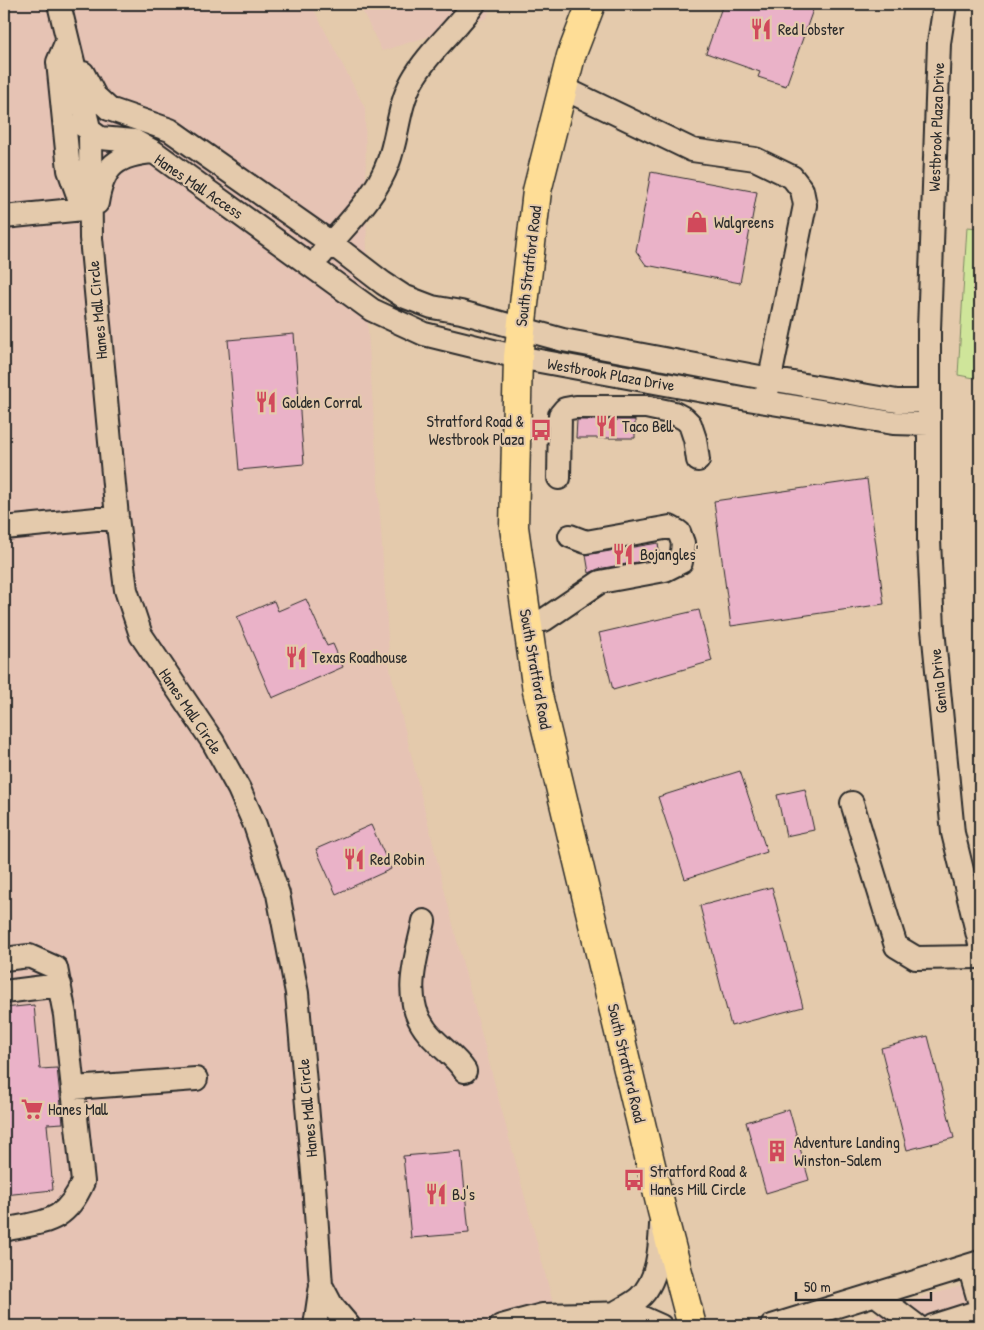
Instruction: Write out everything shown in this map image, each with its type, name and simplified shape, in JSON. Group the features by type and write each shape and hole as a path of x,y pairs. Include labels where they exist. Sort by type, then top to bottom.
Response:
{"main road":[{"name":"South Stratford Road","path":"591,4 571,56 536,191 518,357 514,527 537,691 662,1211 692,1326"}],"street":[{"path":"59,4 68,38 67,69 77,118 90,132 100,138 134,142 154,152"},
{"path":"313,266 367,200 388,164 411,82 433,51 459,25 474,4"},
{"name":"Westbrook Plaza Drive","path":"929,413 929,320 939,43 945,4"},
{"path":"68,38 58,62 69,170 91,238"},
{"name":"Hanes Mall Access","path":"68,38 95,96 109,109 170,130 331,243"},
{"path":"563,88 692,150 756,159 792,177 797,182 802,190 805,205 766,402"},
{"path":"82,209 77,154 83,139 90,132 108,122 128,117"},
{"name":"Hanes Mall Circle","path":"90,132 91,238 116,517 126,590 141,635 214,742 239,789 255,825 278,894 297,993 321,1285 315,1326"},
{"name":"Hanes Mall Access","path":"91,238 100,185 109,168 122,158 138,153 154,152 313,266"},
{"path":"4,218 82,209"},
{"name":"Westbrook Plaza Drive","path":"331,243 403,296 432,307 461,312 563,340 897,402 929,413"},
{"name":"Westbrook Plaza Drive","path":"313,266 372,310 404,327 518,357 893,423 929,413"},
{"path":"559,478 560,415 570,407 646,407 674,413 686,419 690,424 695,439 698,460"},
{"name":"Genia Drive","path":"929,413 929,540 933,629 953,832 980,944"},
{"path":"4,528 116,517"},
{"path":"544,620 600,582 665,570 681,562 683,544 679,532 670,526 586,542 570,536"},
{"path":"852,803 896,946 916,958 980,956"},
{"path":"424,921 410,988 416,1012 425,1030 458,1060 465,1071"},
{"path":"4,959 29,956 56,968 74,1088 83,1182 75,1202 60,1215 4,1230"},
{"path":"4,992 60,985"},
{"path":"74,1088 196,1079"},
{"path":"615,1313 640,1298 650,1281 660,1253 662,1211"},
{"path":"772,1326 974,1264 980,1304"},
{"name":"Hanes Mall Circle","path":"321,1285 333,1316 349,1326"},
{"name":"Hanes Mall Circle","path":"309,1326 321,1285"},
{"path":"876,1294 917,1326"},
{"path":"933,1326 980,1312"},
{"path":"501,1326 542,1316 615,1313 632,1313 661,1326"}],"shaded area":[{"name":"Hanes Mall","path":"4,4 311,4 365,108 368,331 390,669 459,949 559,1326 4,1326"},
{"path":"359,4 491,4 487,18 382,51"},
{"path":"980,1281 980,1326 850,1326 925,1296"}],"green space":[{"path":"967,227 980,228 980,379 958,375"}],"water":[{"path":"980,541 980,614 975,601 978,583 975,564 976,546"}],"building":[{"name":"Red Lobster","path":"723,4 815,4 786,86 758,77 760,72 706,53"},
{"name":"Walgreens","path":"651,172 757,192 740,283 646,265 636,251"},
{"name":"Golden Corral","path":"294,334 304,464 239,470 228,340"},
{"name":"Taco Bell","path":"577,420 635,420 635,438 576,438"},
{"path":"867,479 884,604 731,626 714,501"},
{"name":"Bojangles'","path":"658,543 660,558 598,569 589,573 586,555"},
{"name":"Texas Roadhouse","path":"306,599 327,646 333,644 343,667 272,698 237,617 274,601 278,611"},
{"path":"699,610 712,661 613,690 599,633"},
{"path":"740,771 767,852 685,879 658,797"},
{"path":"805,789 814,830 786,836 777,795"},
{"name":"Red Robin","path":"371,825 391,869 336,894 316,849"},
{"path":"772,887 803,1007 731,1026 700,906"},
{"name":"Hanes Mall","path":"34,1005 40,1069 57,1068 63,1123 47,1124 53,1190 4,1195 4,1008"},
{"path":"928,1036 954,1138 907,1150 881,1048"},
{"name":"Adventure Landing Winston-Salem","path":"789,1109 809,1180 766,1193 746,1122"},
{"name":"BJ's","path":"461,1151 469,1233 411,1238 403,1156"}],"place":[{"name":"Red Lobster","path":"761,29"},
{"name":"Walgreens","path":"697,222"},
{"name":"Golden Corral","path":"266,402"},
{"name":"Taco Bell","path":"606,426"},
{"name":"Stratford Road & Westbrook Plaza","path":"541,430"},
{"name":"Bojangles'","path":"623,554"},
{"name":"Texas Roadhouse","path":"296,657"},
{"name":"Red Robin","path":"354,859"},
{"name":"Hanes Mall","path":"32,1109"},
{"name":"Adventure Landing Winston-Salem","path":"777,1151"},
{"name":"Stratford Road & Hanes Mill Circle","path":"634,1180"},
{"name":"BJ's","path":"436,1194"}]}
